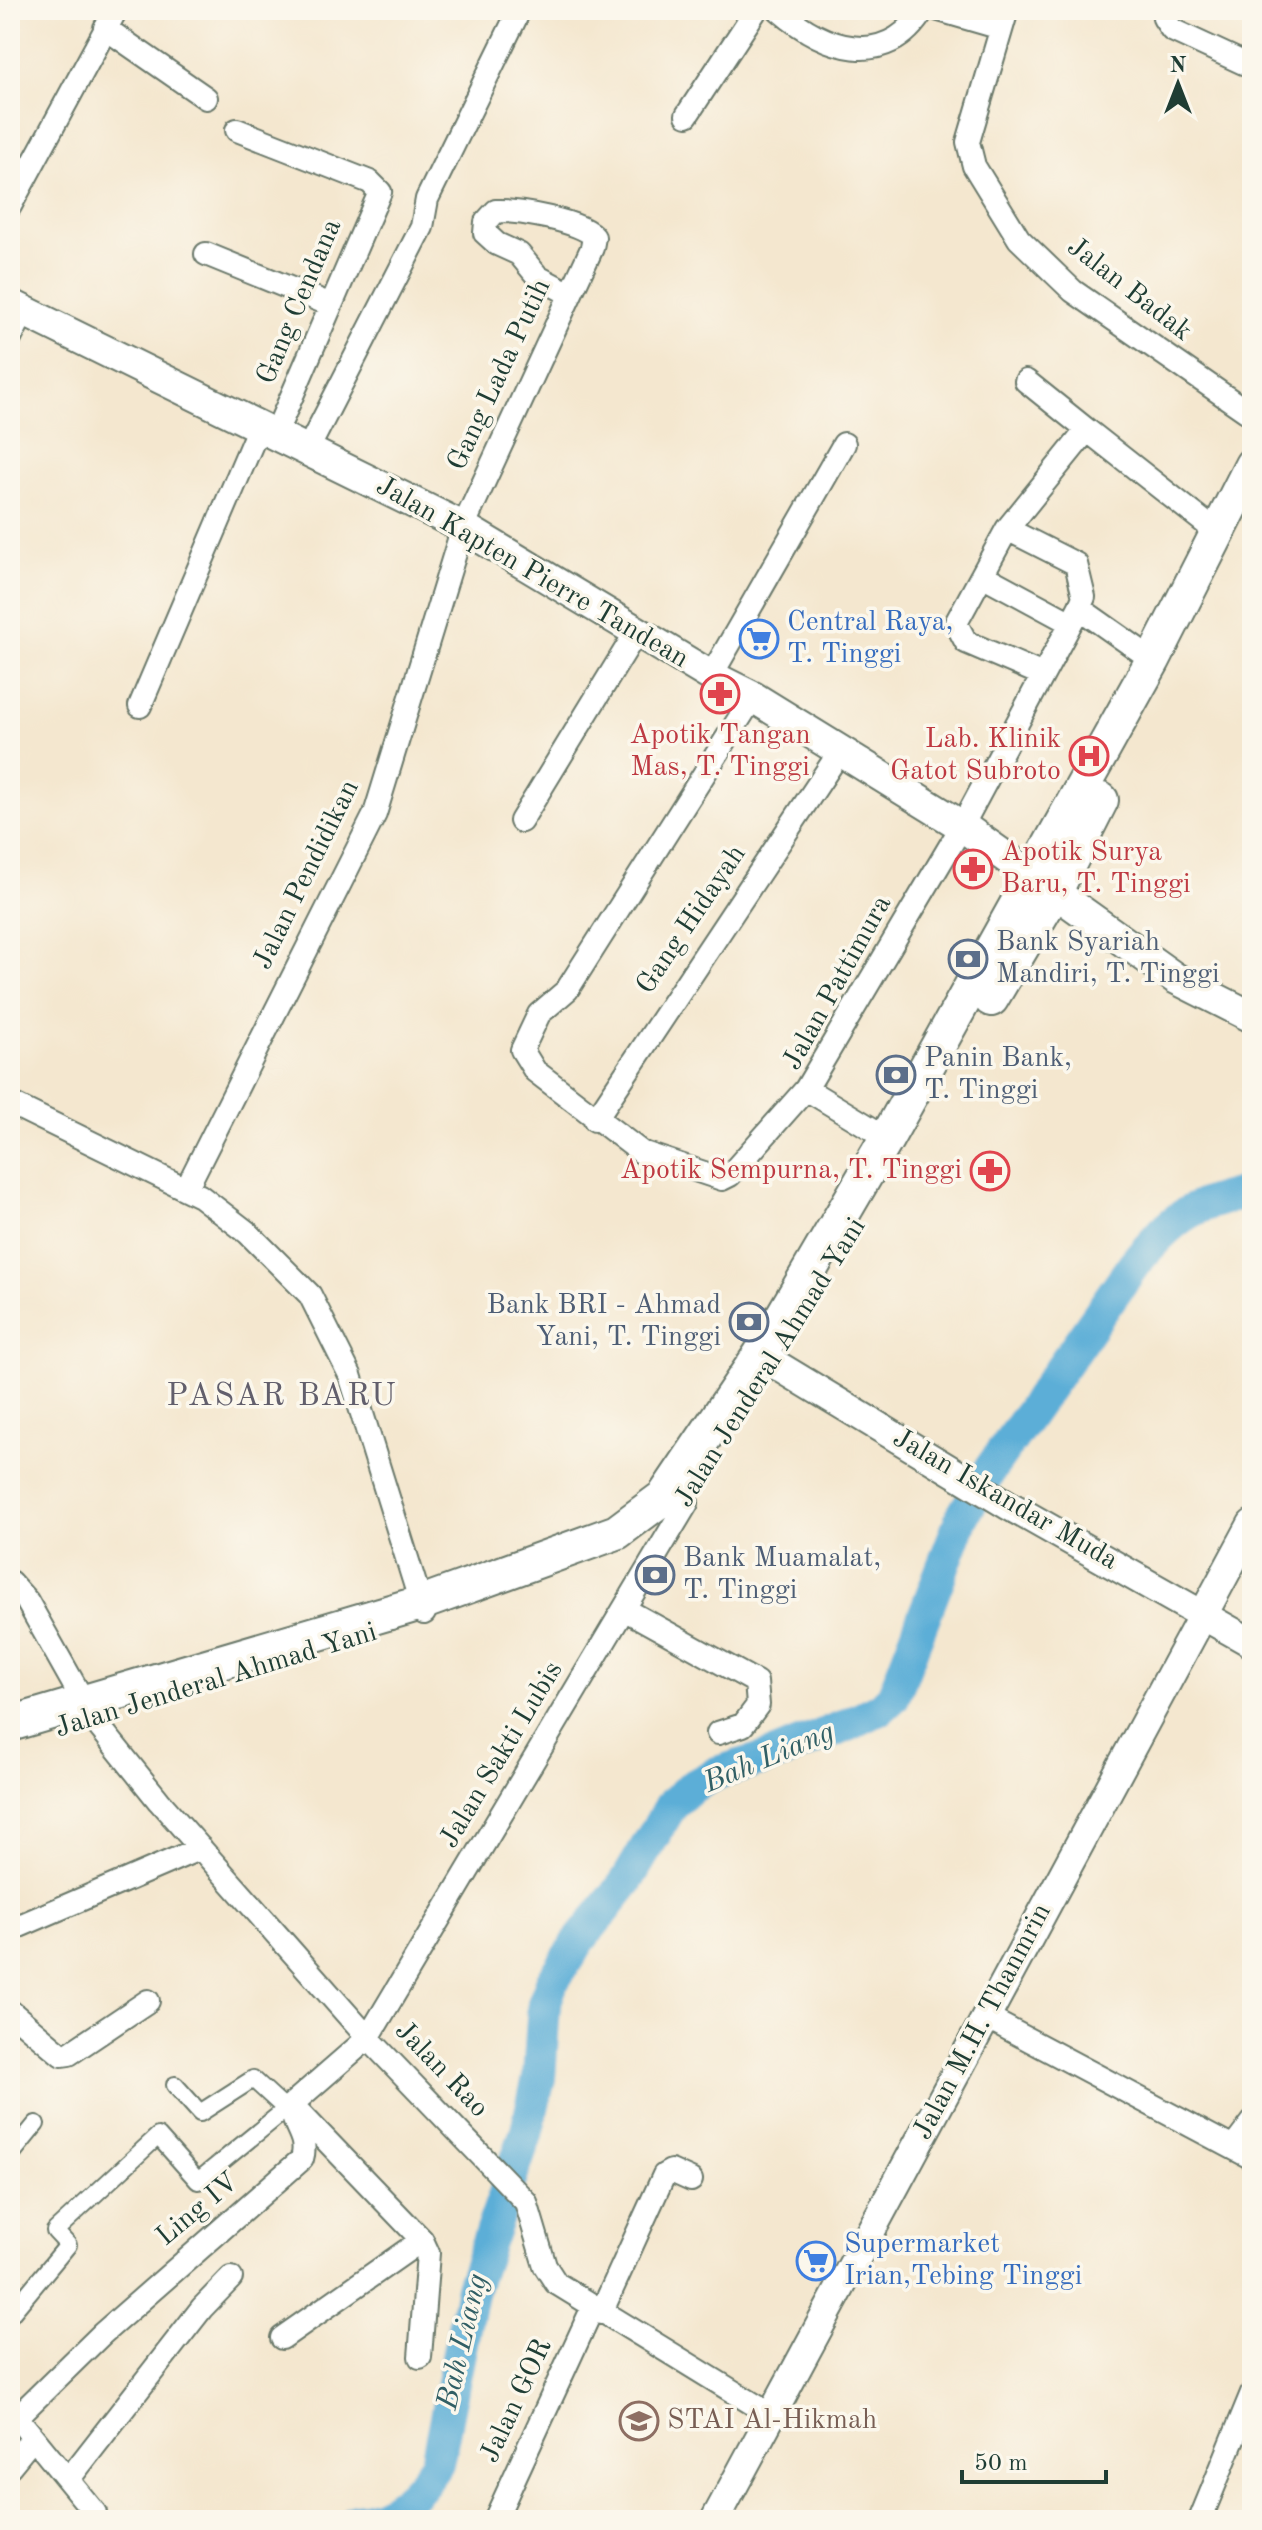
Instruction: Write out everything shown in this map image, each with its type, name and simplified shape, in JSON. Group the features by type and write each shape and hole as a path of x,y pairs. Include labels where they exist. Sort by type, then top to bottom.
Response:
{"main road":[{"name":"Jalan Kapten Pierre Tandean","path":"17,308 463,527 711,676 753,697 839,753 962,826 1175,978 1252,1017"},
{"path":"1044,884 1252,465"},
{"path":"1044,884 1252,500"},
{"name":"Jalan Jenderal Ahmad Yani","path":"423,1610 604,1537 647,1513 664,1497 768,1359 887,1138 1044,884"},
{"name":"Jalan Jenderal Ahmad Yani","path":"10,1743 90,1711 423,1610 594,1565 634,1548 664,1527 687,1503 1044,884"},
{"name":"Jalan Jenderal Ahmad Yani","path":"10,1724 90,1711"}],"street":[{"path":"307,451 422,227 427,199 517,15 509,10"},
{"path":"687,115 756,10"},
{"path":"779,10 806,33 844,48 894,42 906,33 923,10"},
{"path":"939,10 1004,19"},
{"path":"1164,10 1164,18 1172,30 1252,67"},
{"path":"10,206 111,19 206,98"},
{"name":"Jalan Badak","path":"1004,19 968,142 974,166 1019,239 1073,291 1252,415"},
{"name":"Gang Cendana","path":"140,706 267,431 331,305 380,192 370,182 237,130"},
{"name":"Gang Lada Putih","path":"463,527 592,248 594,237 591,232 516,210 496,211 486,222 485,233 497,244 519,254 538,277 570,294"},
{"path":"206,254 331,305"},
{"path":"10,339 17,308"},
{"path":"1026,381 1218,533"},
{"path":"1043,675 966,642 956,623 1007,529 1087,430"},
{"path":"711,676 844,444"},
{"name":"Jalan Pendidikan","path":"186,1189 375,814 463,527"},
{"path":"1007,529 1076,564 1084,597 1075,615"},
{"path":"982,575 1075,615 1153,660"},
{"name":"Jalan Pattimura","path":"887,1138 806,1089 962,826 1075,615"},
{"path":"521,821 637,631"},
{"path":"753,697 567,990 539,1014 522,1050 535,1071 595,1120 641,1152 722,1179 730,1175 806,1089"},
{"name":"Gang Hidayah","path":"595,1120 839,753"},
{"path":"10,1103 186,1189 248,1233 310,1295 350,1375 423,1610"},
{"name":"Jalan Iskandar Muda","path":"768,1359 1008,1505 1252,1643"},
{"name":"Jalan Sakti Lubis","path":"368,2038 687,1503"},
{"name":"Jalan M.H. Thanmrin","path":"715,2520 1252,1524"},
{"name":"Jalan Rao","path":"10,1582 27,1601 90,1711 201,1848 368,2038 526,2202 550,2275 568,2292 771,2415"},
{"path":"624,1609 756,1682 758,1705 743,1725 718,1733"},
{"path":"10,1930 201,1848"},
{"path":"10,2011 62,2055 69,2054 148,2001"},
{"path":"986,2017 1245,2142"},
{"path":"10,2315 68,2245 55,2231 158,2136 198,2181 290,2109 368,2038"},
{"path":"175,2085 200,2113 253,2079 290,2109 422,2240 430,2265 420,2357"},
{"name":"Ling IV","path":"13,2413 302,2159 304,2137 290,2109"},
{"path":"10,2156 36,2124"},
{"name":"Jalan GOR","path":"495,2520 664,2175 671,2171 691,2180"},
{"path":"282,2338 422,2240"},
{"path":"68,2480 202,2308 231,2278"},
{"path":"1200,2520 1252,2393"},
{"path":"13,2413 95,2513"},
{"path":"10,2466 33,2438"}],"waterway":[{"name":"Bah Liang","path":"356,2520 382,2514 403,2502 422,2484 437,2463 472,2288 526,2134 539,2078 544,2004 552,1982 579,1941 626,1882 672,1804 690,1788 717,1773 776,1755 845,1726 881,1708 893,1697 962,1517 991,1468 1134,1264 1160,1234 1185,1214 1214,1201 1252,1192"}],"place":[{"name":"Central Raya, T. Tinggi","path":"759,639"},
{"name":"Apotik Tangan Mas, T. Tinggi","path":"720,694"},
{"name":"Lab. Klinik Gatot Subroto","path":"1089,756"},
{"name":"Apotik Surya Baru, T. Tinggi","path":"973,869"},
{"name":"Bank Syariah Mandiri, T. Tinggi","path":"968,959"},
{"name":"Panin Bank, T. Tinggi","path":"896,1075"},
{"name":"Apotik Sempurna, T. Tinggi","path":"990,1171"},
{"name":"Bank BRI - Ahmad Yani, T. Tinggi","path":"749,1322"},
{"name":"Bank Muamalat, T. Tinggi","path":"655,1575"},
{"name":"Supermarket Irian,Tebing Tinggi","path":"816,2261"},
{"name":"STAI Al-Hikmah","path":"639,2421"}],"district":[{"name":"PASAR BARU","path":"282,1397"}]}
